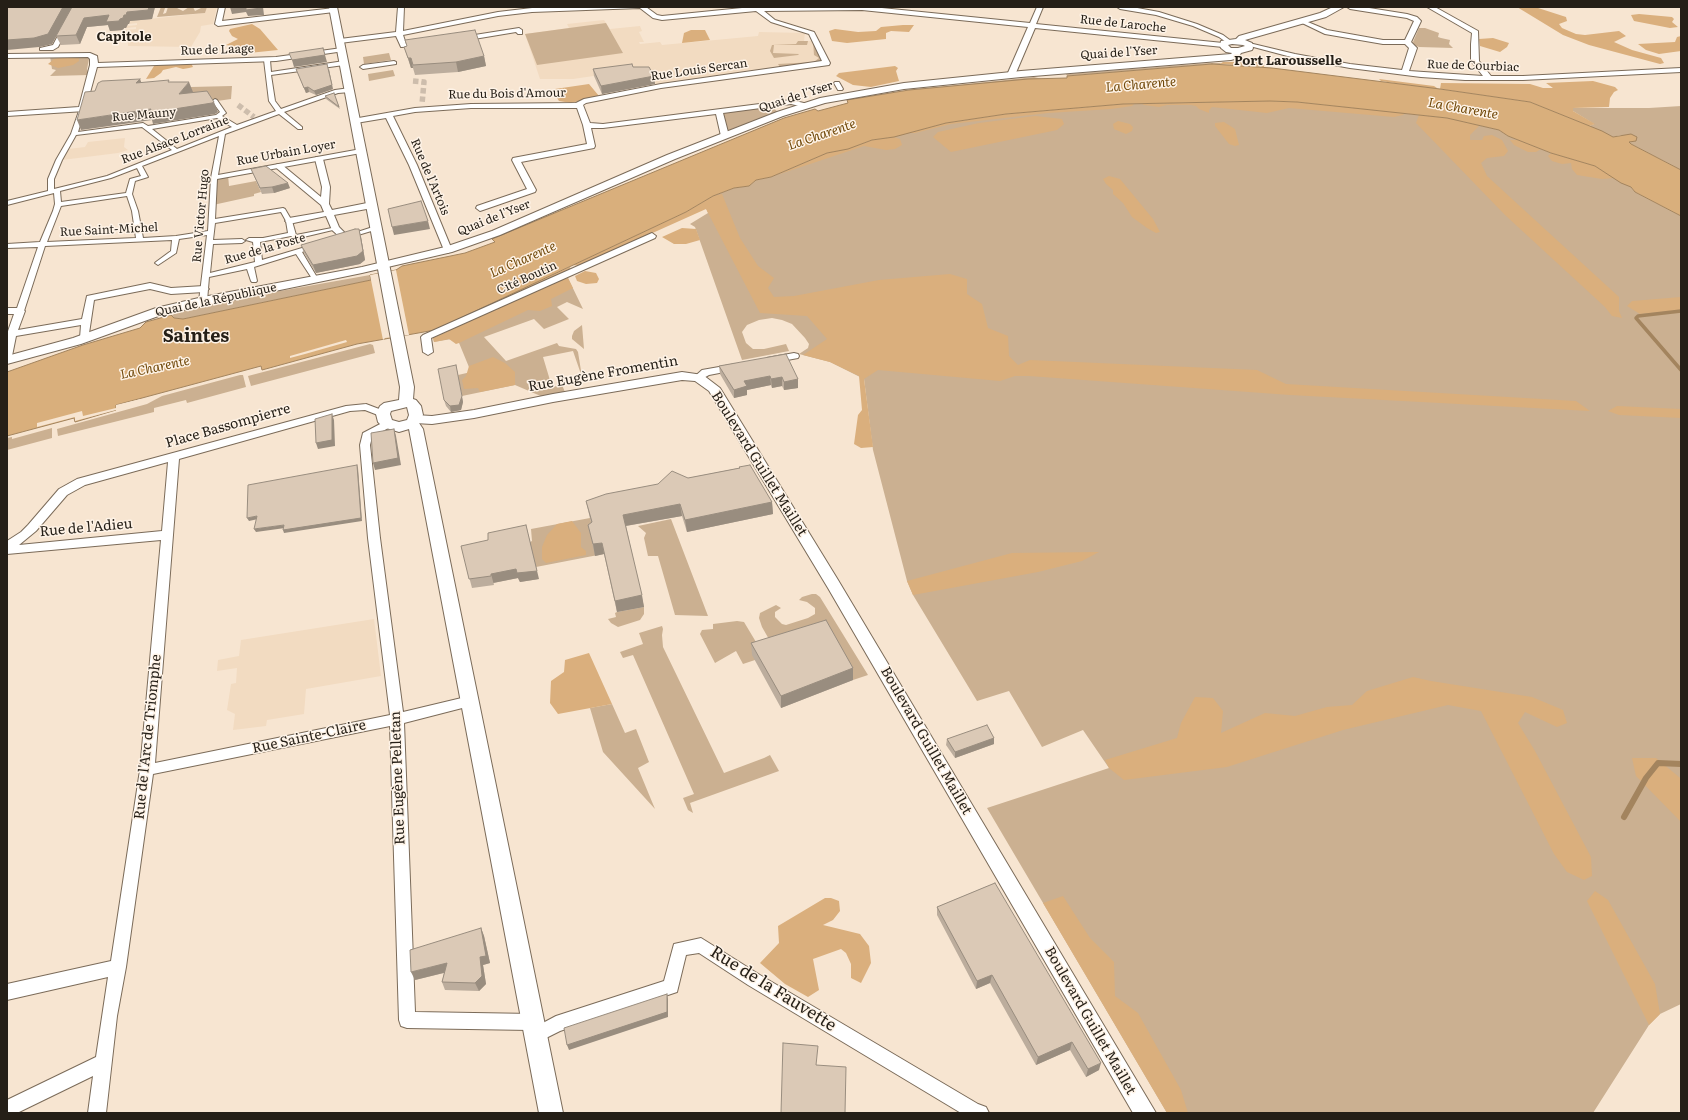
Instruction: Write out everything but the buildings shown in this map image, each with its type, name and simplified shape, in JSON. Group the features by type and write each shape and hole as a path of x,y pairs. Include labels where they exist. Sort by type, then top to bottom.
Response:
{"main road":[{"path":"333,8 341,46 348,68 350,90 361,151 407,387 406,403"},
{"path":"406,403 411,403 414,406 416,415 413,421 399,427 386,419 385,409 389,406 406,403"},
{"path":"413,421 416,429 551,1113"}],"street":[{"path":"7,55 53,48 56,46 76,7"},
{"path":"222,7 218,24 282,17 333,8"},
{"path":"281,7 282,17"},
{"path":"400,7 399,34 403,46 432,43"},
{"name":"Rue de Laage","path":"94,65 272,59 498,14 559,8 637,7"},
{"name":"Rue de Laroche","path":"642,7 655,17 662,18 756,8 862,8 1226,43"},
{"path":"1011,75 1040,7"},
{"path":"1120,7 1157,13 1195,25 1221,36 1226,43 1226,48 1238,51 1248,47"},
{"path":"1226,43 1239,41 1242,38 1328,13 1340,7"},
{"path":"1355,7 1415,18 1418,21 1407,42"},
{"path":"1430,7 1476,32 1474,61 1489,78"},
{"name":"Rue Louis Sercan","path":"578,105 584,101 661,86 826,63 812,33 773,21 756,8"},
{"path":"1302,21 1325,32 1383,42 1407,42 1413,48 1405,73"},
{"path":"454,40 519,30 520,33"},
{"path":"1239,41 1248,47"},
{"name":"Rue de Courbiac","path":"1248,47 1266,49 1317,60 1405,73 1489,78 1681,70"},
{"name":"Quai de l'Yser","path":"383,265 448,250 496,233 658,163 841,92 1011,75 1221,58 1235,56 1238,51"},
{"path":"7,55 90,55 94,58 94,65 74,134 59,160 51,179 58,204 42,245 12,334 7,356"},
{"path":"272,59 268,74 272,101 280,112 300,128"},
{"path":"363,67 394,63"},
{"path":"268,74 348,68"},
{"path":"837,83 841,92"},
{"name":"Rue Alsace Lorraine","path":"7,203 101,180 222,134 255,119 338,92 350,90"},
{"path":"215,101 223,113 218,116 237,127"},
{"path":"587,125 603,126 791,102 805,106"},
{"name":"Rue du Bois d'Amour","path":"356,121 389,115 471,106 497,109 578,105 587,125 591,146 516,160 532,190 480,208"},
{"path":"7,114 82,109"},
{"path":"719,111 725,136"},
{"name":"Rue de l'Artois","path":"389,115 413,165 448,250"},
{"name":"Rue Mauny","path":"74,134 139,125 149,128 218,116"},
{"path":"149,128 176,151"},
{"name":"Rue Victor Hugo","path":"204,295 212,221 214,178 222,134"},
{"name":"Rue Urbain Loyer","path":"214,178 361,151"},
{"path":"319,159 326,187 325,204 341,238 376,228"},
{"path":"139,166 145,177 132,180 129,194 135,211 140,239"},
{"path":"278,166 325,204"},
{"path":"58,204 129,194"},
{"path":"289,221 372,205"},
{"path":"212,221 283,210 289,221 292,234"},
{"path":"210,242 249,240 292,234 295,237 335,228"},
{"name":"Rue Saint-Michel","path":"7,246 176,238 211,232"},
{"name":"Cité Boutin","path":"428,352 426,337 652,236"},
{"path":"158,263 174,252 176,238"},
{"path":"249,240 259,264"},
{"name":"Rue de la Poste","path":"206,276 259,264 318,245"},
{"path":"298,251 315,279"},
{"name":"Quai de la République","path":"7,360 85,338 204,295 315,279 383,265"},
{"path":"250,266 254,281"},
{"path":"85,338 90,298 150,286 171,291 204,295"},
{"path":"7,311 20,311"},
{"path":"12,334 86,321"},
{"path":"758,362 794,356"},
{"name":"Rue Eugène Fromentin","path":"413,421 467,415 682,376 698,378 706,372 744,365"},
{"name":"Boulevard Guillet Maillet","path":"698,378 714,388 800,529 1145,1113"},
{"name":"Place Bassompierre","path":"7,547 25,535 64,492 81,482 350,408 366,407 386,419"},
{"name":"Rue Eugène Pelletan","path":"386,419 367,435 365,440 368,479 397,719 407,1020 535,1029"},
{"name":"Rue de l'Arc de Triomphe","path":"97,1113 109,1016 118,967 147,770 174,457"},
{"name":"Rue de l'Adieu","path":"7,550 167,535"},
{"name":"Rue Sainte-Claire","path":"147,770 397,719 470,701"},
{"name":"Rue de la Fauvette","path":"535,1029 556,1024 671,987 680,949 701,944 754,980 974,1111 980,1113"},
{"path":"7,992 118,967"},
{"path":"7,1109 103,1062"}],"shaded area":[{"path":"161,7 165,8 163,14 166,13 168,7 177,8 183,11 189,7 193,7 195,11 203,7 207,7 205,13 157,17"},
{"path":"217,7 213,24 201,26 200,32 191,47 128,46 128,39 107,41 109,37 122,36 124,30 136,29 136,27 126,28 127,26 137,25 137,23 129,24 130,21 205,13 206,8"},
{"path":"1517,7 1535,7 1566,17 1567,21 1559,24 1562,28 1576,34 1585,35 1619,31 1626,36 1614,42 1632,50 1661,58 1664,63 1660,64 1589,45 1563,35"},
{"path":"1639,14 1672,17 1674,19 1672,22 1678,27 1670,28 1634,21 1631,15"},
{"path":"604,20 610,29 640,26 642,31 639,32 644,42 639,42 640,44 660,42 662,45 758,36 759,32 805,33 804,41 813,41 822,62 656,84 650,75 607,74 573,79 540,79 525,34 569,28 567,24"},
{"path":"606,23 623,53 537,65 525,34"},
{"path":"252,24 260,29 278,50 249,53 243,48 226,45 238,39 232,36 229,31 230,29"},
{"path":"914,25 909,32 891,31 886,33 886,39 847,43 832,41 829,31 835,29 858,32 876,31 881,27"},
{"path":"1419,28 1425,28 1439,33 1438,37 1450,40 1449,44 1453,48 1419,47 1414,45 1413,42"},
{"path":"691,30 705,30 710,40 682,43 684,33"},
{"path":"1681,36 1681,51 1659,54 1646,50 1638,44 1675,42 1677,37"},
{"path":"1493,38 1509,43 1507,47 1500,52 1480,46 1479,39"},
{"path":"798,41 808,41 807,45 774,45 773,53 799,54 798,55 774,58 770,51 772,45 796,44"},
{"path":"813,41 822,62 780,67 778,64 814,62 819,58 814,55"},
{"path":"389,53 391,60 364,64 363,57"},
{"path":"50,56 88,57 87,69 89,75 50,76 56,70 52,69"},
{"path":"67,56 76,56 79,58 79,61 73,65 58,68 48,64 54,59"},
{"path":"1223,62 1256,62 1264,65 1264,67 1220,64"},
{"path":"191,63 193,67 183,69 176,67 163,70 154,78 146,79 154,66 158,64"},
{"path":"1222,63 1220,64 1221,65 1212,64 1067,76 1066,74"},
{"path":"895,66 898,68 896,71 899,81 871,87 853,85 836,76 839,73"},
{"path":"393,70 395,76 369,81 368,74"},
{"path":"1034,77 1042,79 909,90"},
{"path":"1379,79 1434,86 1437,88 1433,89 1381,81"},
{"path":"1593,81 1615,87 1618,90 1614,92 1610,98 1609,107 1573,108 1573,111 1595,124 1589,126 1530,102 1440,89 1441,83 1530,84 1543,88 1553,88 1546,83"},
{"path":"589,84 599,96 571,103 559,101 555,95 555,89"},
{"path":"232,86 231,99 217,101 188,96 191,87"},
{"path":"1270,101 1447,118 1499,130 1508,136 1551,153 1595,166 1631,187 1635,192 1681,216 1681,1004 1660,1014 1649,1025 1593,1113 1167,1113 987,808 1109,768 1083,730 1042,747 1009,691 977,701 913,595 907,581 873,450 864,379 830,362 799,354 808,348 809,344 805,338 792,324 772,318 759,320 747,325 742,332 746,343 753,349 764,349 786,344 789,351 742,360 695,227 690,224 708,213 704,203 713,196 734,188 749,186 756,180 771,177 827,153 946,123 1123,104"},
{"path":"1270,101 1297,102 1405,113 1394,117 1289,108 1267,113 1212,107 1209,110 1209,113 1191,105 1167,105 1159,107 1142,104"},
{"path":"1134,104 1132,106 1111,109 1048,113 951,124 915,133 908,133 946,123 1006,114"},
{"path":"771,106 778,112 724,132 719,111"},
{"path":"1681,106 1681,170 1631,144 1621,135 1613,137 1589,126 1594,124 1573,111 1573,108 1649,108"},
{"path":"1419,115 1447,118 1480,125 1470,135 1470,140 1482,140 1484,136 1492,135 1502,140 1508,151 1504,156 1487,158 1481,163 1487,176 1619,297 1619,311 1622,318 1612,316 1605,307 1505,215 1416,123"},
{"path":"1035,116 1062,119 1064,124 1057,130 951,152 933,137 938,132 979,123"},
{"path":"1118,121 1130,124 1133,127 1132,131 1126,134 1114,129 1113,124"},
{"path":"1224,122 1235,129 1239,145 1235,146 1229,144 1215,126 1215,123"},
{"path":"894,137 900,139 902,145 895,149 886,150 864,146 777,175 827,153 848,149 872,140"},
{"path":"125,138 124,147 128,150 118,153 62,160 68,149 85,147 88,142"},
{"path":"1510,140 1518,140 1541,149 1536,152 1528,152 1514,145"},
{"path":"1551,153 1595,166 1614,178 1602,179 1577,175 1572,169 1571,163 1562,164 1552,161 1548,156"},
{"path":"228,175 229,186 256,181 261,192 254,194 254,196 213,205 214,178"},
{"path":"1109,176 1120,179 1153,219 1160,232 1156,233 1132,217 1123,203 1113,194 1113,190 1103,179"},
{"path":"722,194 740,238 758,266 774,278 768,288 774,297 794,296 879,280 950,274 967,279 967,294 982,304 988,328 1008,336 1009,356 1018,365 1030,360 1257,370 1286,384 1576,401 1590,411 1290,395 1029,376 1015,376 1000,381 878,370 864,379 873,447 861,448 854,444 858,415 862,410 859,376 830,362 803,355 827,339 807,316 760,313 706,209 579,266 573,265 686,212 713,196"},
{"path":"682,228 696,229 700,240 686,244 674,244 662,237"},
{"path":"570,267 571,271 508,299 504,297"},
{"path":"585,271 596,273 599,279 597,283 586,284 577,281 575,276"},
{"path":"370,275 371,280 183,319 174,318 171,315 195,308 252,296"},
{"path":"568,278 583,309 567,302 557,307 569,319 544,329 534,319 484,337 506,361 557,343 559,346 576,349 578,352 582,377 573,351 543,357 552,387 562,385 565,392 543,397 515,385 462,396 458,375 471,372 457,338 434,342 433,338"},
{"path":"568,278 573,288 551,299 552,306 540,311 528,310 456,344 449,339 434,342 433,338 557,281"},
{"path":"1681,297 1681,310 1640,314 1627,306 1632,301"},
{"path":"582,325 584,349 572,339 574,331"},
{"path":"370,344 373,345 375,353 251,386 248,376"},
{"path":"493,357 505,363 515,372 515,385 480,392 478,388 464,389 462,380 466,376 469,366"},
{"path":"243,375 246,387 187,403 186,400 154,408 154,412 58,436 57,429 147,404 162,396"},
{"path":"1617,406 1681,409 1681,418 1619,415 1608,411"},
{"path":"52,428 52,438 7,450 7,438 12,437 12,439"},
{"path":"590,518 594,533 595,554 598,555 536,567 528,543 532,541 531,529"},
{"path":"671,519 708,616 675,615 658,556 648,556 644,538 646,533 638,526"},
{"path":"572,521 581,533 581,547 586,551 586,555 546,563 542,559 542,547 547,535 557,524"},
{"path":"1099,552 1082,561 1038,572 913,595 907,581 1012,553"},
{"path":"816,594 820,597 868,675 853,680 774,648 762,627 759,618 760,613 776,605 781,608 775,612 775,617 782,624 786,625 808,618 815,614 815,608 807,602 799,600 802,597"},
{"path":"644,607 644,614 640,620 618,627 611,623 608,619 616,617 615,613 617,612"},
{"path":"374,619 381,676 306,689 304,714 267,720 266,726 233,730 235,714 227,710 231,684 236,683 237,668 217,671 218,660 239,656 241,640"},
{"path":"737,621 744,622 762,652 755,660 743,664 736,651 715,663 700,634 702,630 713,629 713,624"},
{"path":"662,626 663,647 724,773 770,755 779,771 690,803 693,813 688,810 683,798 694,794 633,655 623,658 620,652 643,644 639,633"},
{"path":"589,653 612,704 558,714 550,703 551,681 564,672 565,660"},
{"path":"1413,677 1532,697 1563,710 1567,723 1557,727 1525,712 1518,723 1535,751 1591,857 1592,876 1584,880 1567,872 1554,854 1481,711 1448,705 1343,730 1227,767 1124,780 1109,768 1105,760 1177,738 1181,723 1195,697 1213,698 1223,711 1221,733 1265,713 1295,716 1327,707 1352,705 1367,691"},
{"path":"612,704 625,733 636,729 649,762 638,768 655,809 603,752 590,708"},
{"path":"1632,758 1656,758 1681,779 1681,822 1636,776"},
{"path":"1595,891 1608,900 1655,984 1660,1014 1649,1025 1587,901"},
{"path":"1063,896 1090,938 1114,962 1115,996 1138,1013 1181,1090 1188,1113 1167,1113 1043,903"},
{"path":"825,898 831,898 839,901 840,911 833,920 823,925 860,934 869,946 871,963 861,983 851,978 851,964 846,953 841,949 813,959 819,990 808,997 785,984 760,963 779,943 778,926"}],"water":[{"name":"La Charente","path":"1212,64 1272,68 1530,102 1602,131 1613,137 1631,134 1637,137 1636,141 1629,142 1631,144 1681,170 1681,216 1635,192 1631,187 1621,183 1595,166 1551,153 1508,136 1499,130 1447,118 1297,102 1270,101 1123,104 1006,114 946,123 894,137 872,140 848,149 827,153 771,177 756,180 749,186 734,188 713,196 686,212 435,330 357,344 262,370 261,366 116,405 116,410 75,422 74,418 7,436 7,372 83,345 140,328 146,322 171,315 174,318 183,319 371,280 370,275 396,270 402,266 465,253 495,242 492,239 784,118 815,109 818,111 848,103 847,100 909,90 1028,79 1067,78 1067,76"}],"pier":[{"path":"396,270 409,335 385,338 383,340 370,275"},
{"path":"346,340 347,342 290,358 290,356"},
{"path":"141,399 142,401 118,407 118,410 75,421 75,417 37,427 37,423 82,411 83,416 116,408 116,405"}],"waterway":[{"path":"1681,311 1638,316 1636,318 1681,370"},
{"path":"1624,817 1646,778 1658,763 1681,764"}],"tunnel":[{"path":"413,81 424,82 422,104"},
{"path":"238,105 254,117"}],"district":[{"name":"Capitole","path":"124,37"},
{"name":"Port Larousselle","path":"1288,61"},
{"name":"Saintes","path":"196,337"}]}
